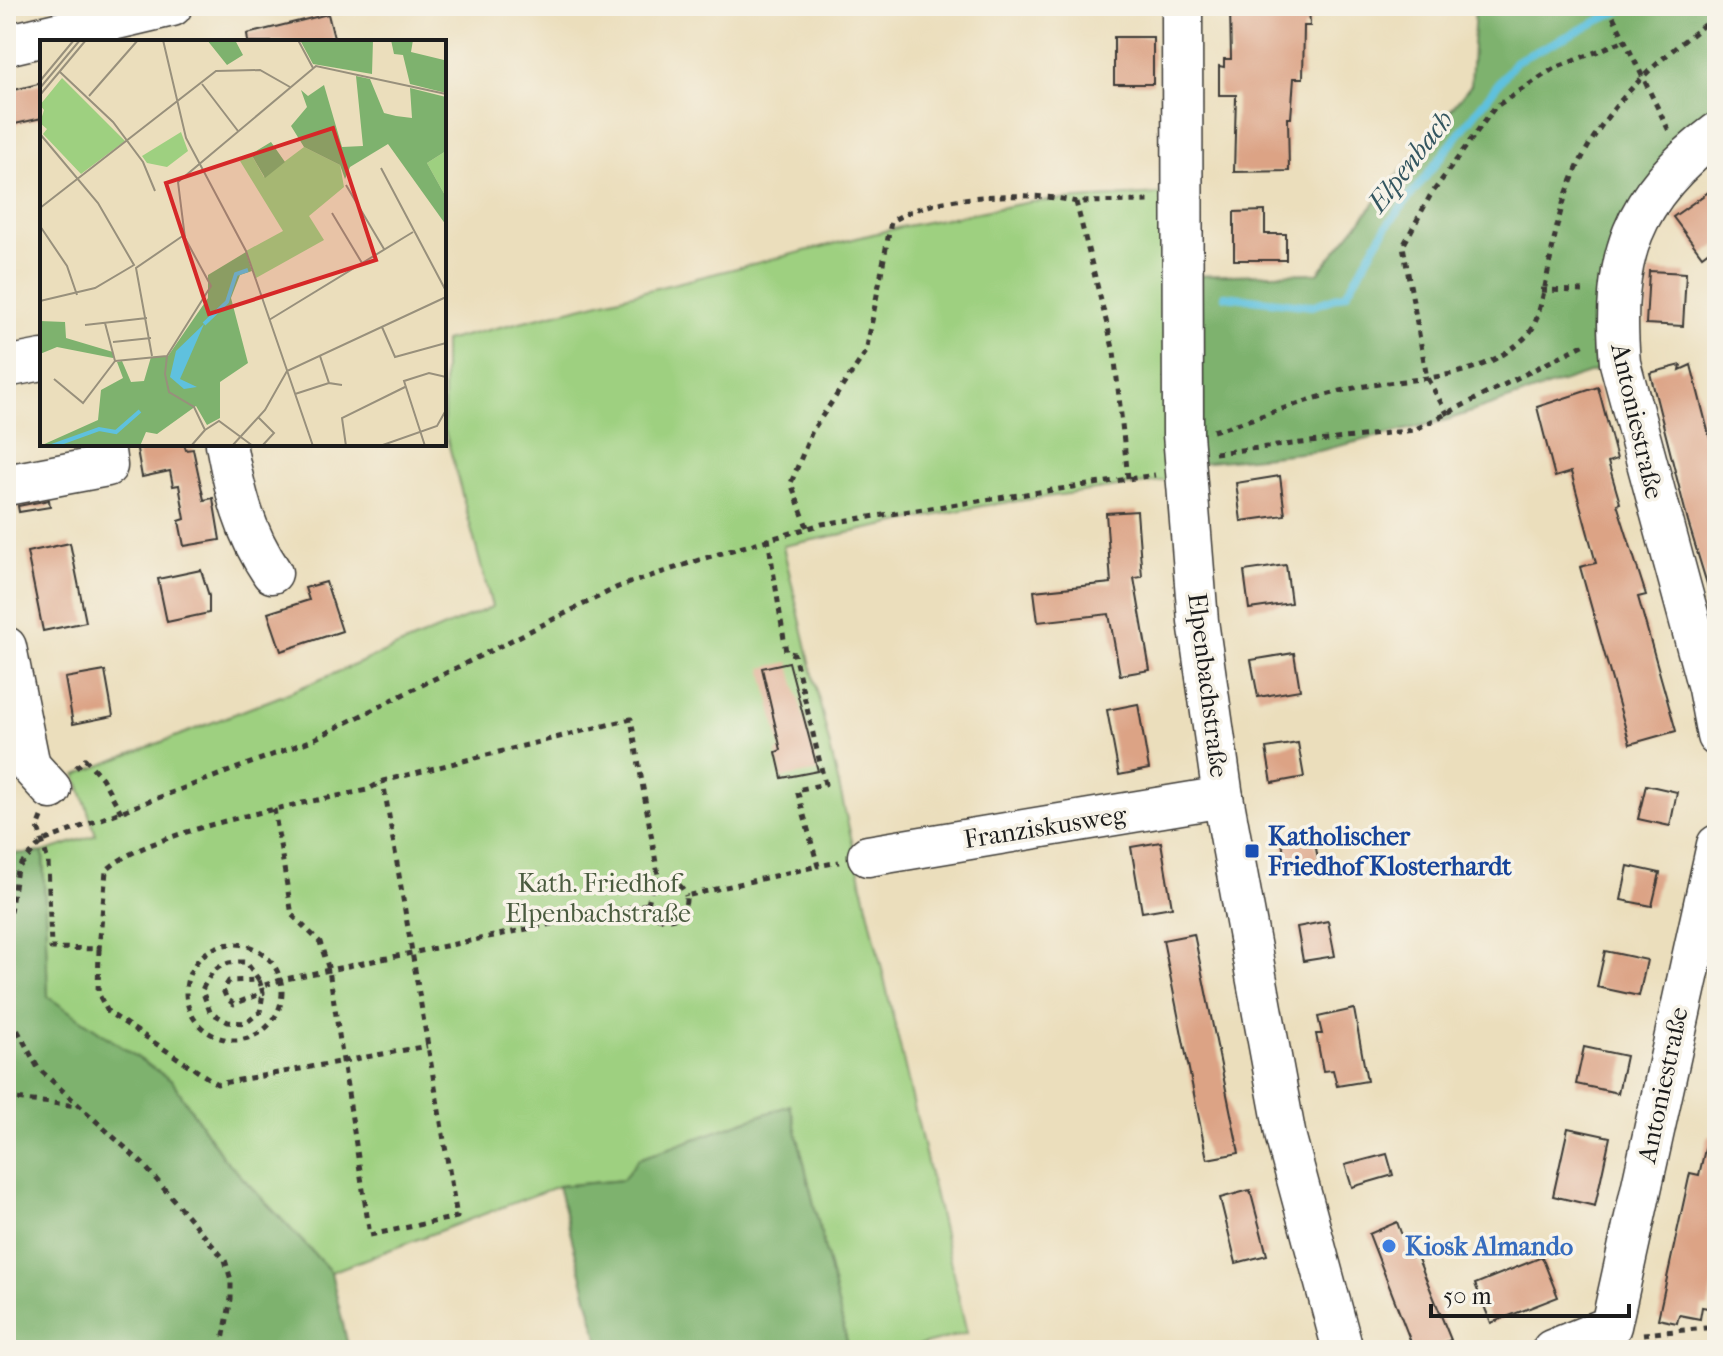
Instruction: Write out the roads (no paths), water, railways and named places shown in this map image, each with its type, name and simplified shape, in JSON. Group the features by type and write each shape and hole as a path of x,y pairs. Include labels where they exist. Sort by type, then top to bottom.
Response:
{"street":[{"name":"Elpenbachstraße","path":"1182,6 1185,454 1198,621 1223,797 1286,1138 1343,1350"},
{"path":"6,45 156,20"},
{"name":"Antoniestraße","path":"1717,133 1683,158 1641,212 1623,256 1617,310 1620,363 1708,688 1717,736"},
{"path":"6,367 40,360"},
{"path":"6,485 107,466 104,446"},
{"path":"226,446 239,508 254,546 272,573"},
{"path":"7,655 30,766 51,789"},
{"name":"Franziskusweg","path":"868,856 1223,797"},
{"name":"Antoniestraße","path":"1552,1350 1611,1326 1717,845"}],"waterway":[{"name":"Elpenbach","path":"1225,296 1312,306 1346,294 1386,227 1516,61 1629,6"}],"place":[{"name":"Katholischer Friedhof Klosterhardt","path":"1252,851"},
{"name":"Kiosk Almando","path":"1389,1246"}],"park label":[{"name":"Kath. Friedhof Elpenbachstraße","path":"598,898"}]}
